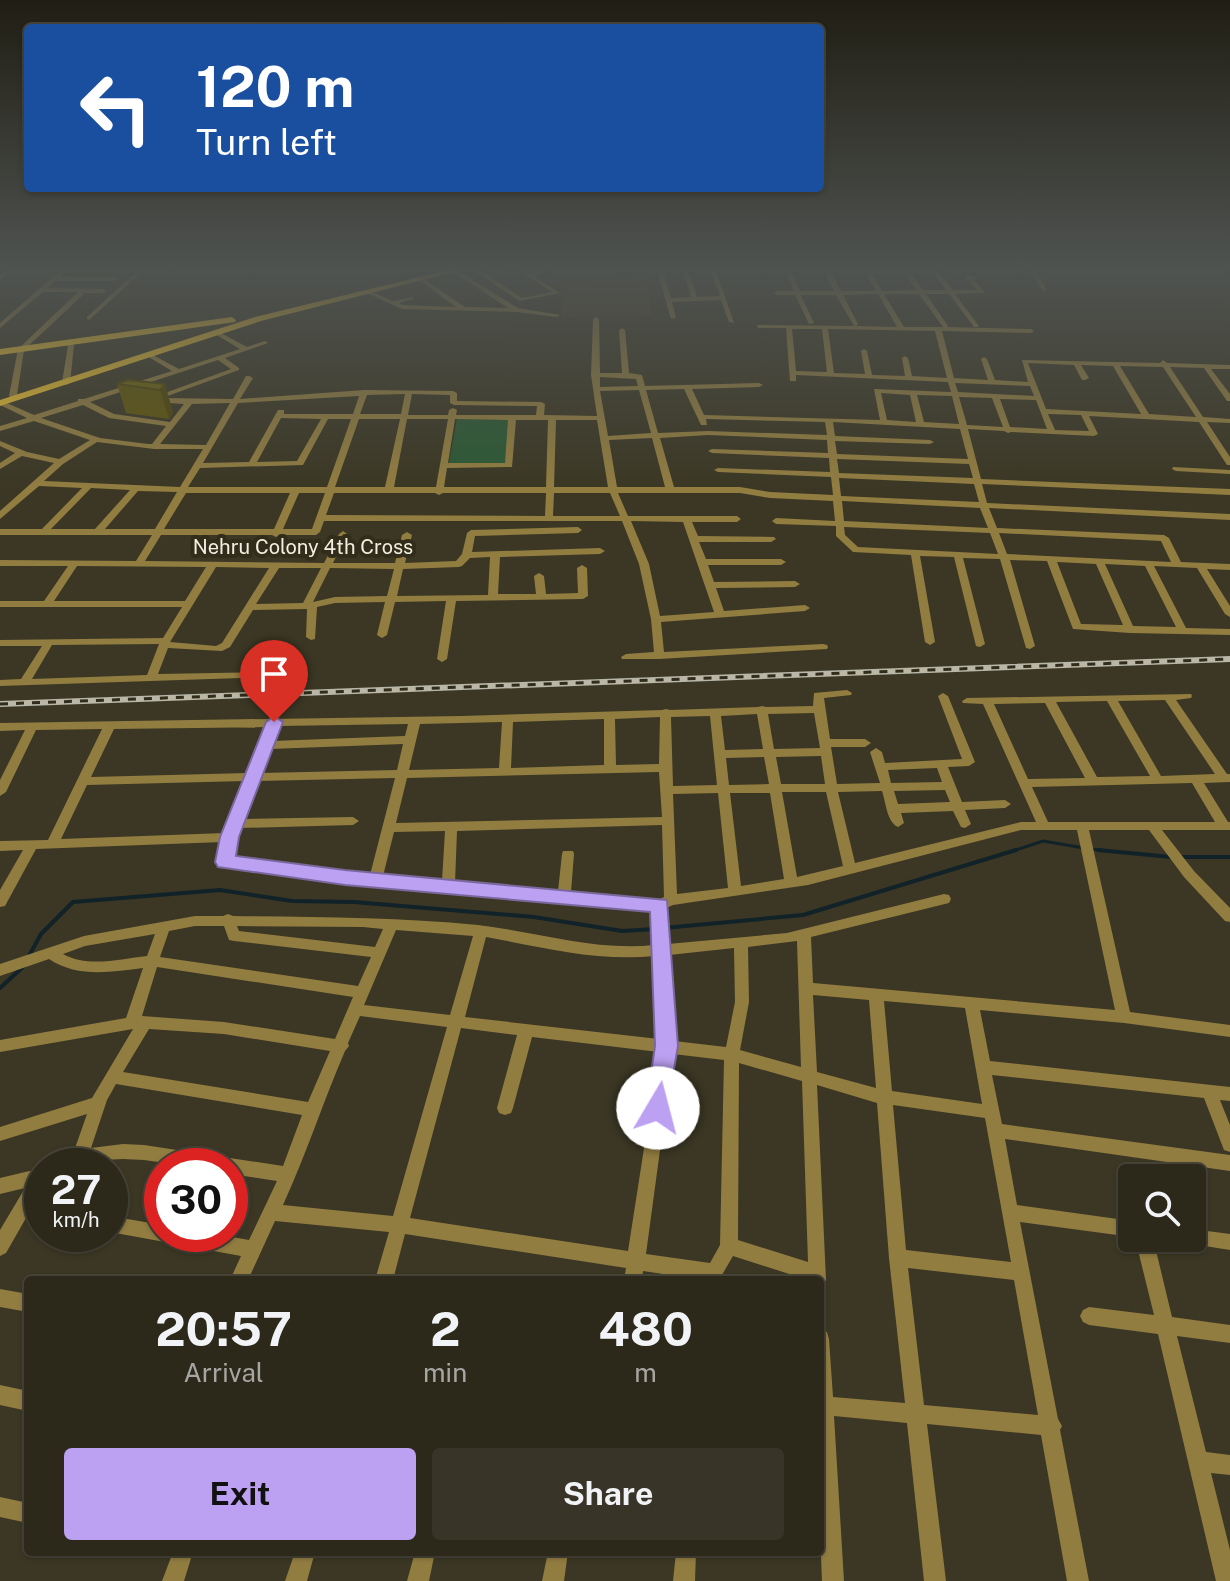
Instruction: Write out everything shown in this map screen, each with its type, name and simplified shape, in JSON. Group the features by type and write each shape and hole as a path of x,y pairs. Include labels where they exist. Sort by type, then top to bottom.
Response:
{"main road":[{"path":"0,354 93,341"},
{"path":"21,351 99,341"},
{"path":"0,403 193,341"}],"street":[{"path":"16,398 13,396 21,351 32,341"},
{"path":"231,341 246,349"},
{"path":"596,341 596,389 613,490 628,519 644,564 656,619 659,656"},
{"path":"623,341 626,375"},
{"path":"790,341 792,376 869,376 1032,384"},
{"path":"827,341 831,375"},
{"path":"944,341 984,506 1004,557 1030,646"},
{"path":"0,429 265,343"},
{"path":"66,383 71,345"},
{"path":"864,351 869,376"},
{"path":"149,355 178,371"},
{"path":"219,358 237,369 149,399 236,401 364,392 453,393 452,418 439,492"},
{"path":"905,358 909,378"},
{"path":"984,359 992,382"},
{"path":"1052,433 1024,361 1163,362 1230,367"},
{"path":"1076,362 1085,378"},
{"path":"1163,362 1202,419 1226,447 1230,463"},
{"path":"1115,363 1146,416"},
{"path":"1206,366 1230,399"},
{"path":"595,375 638,375 670,490"},
{"path":"139,564 249,378"},
{"path":"596,389 759,385"},
{"path":"687,387 708,433 725,490"},
{"path":"121,389 134,393"},
{"path":"0,532 316,532 364,392"},
{"path":"389,491 409,392"},
{"path":"884,423 876,392 1037,398"},
{"path":"913,392 921,426"},
{"path":"995,396 1008,431"},
{"path":"251,465 288,399"},
{"path":"81,401 112,416 168,424"},
{"path":"154,447 168,424 190,401"},
{"path":"0,403 29,418 94,441 154,447 206,447"},
{"path":"454,403 541,404 540,418"},
{"path":"1043,411 1230,421"},
{"path":"701,417 829,420 1094,434 1084,413"},
{"path":"278,416 600,418"},
{"path":"198,466 300,463 326,416"},
{"path":"505,492 512,418"},
{"path":"549,519 552,418"},
{"path":"829,420 841,536 856,550 1230,567"},
{"path":"605,438 708,433 930,442"},
{"path":"0,516 60,462 94,441"},
{"path":"0,443 21,453 60,462"},
{"path":"712,451 973,462"},
{"path":"0,467 21,453"},
{"path":"445,466 509,465"},
{"path":"1176,469 1230,472"},
{"path":"718,470 1230,492"},
{"path":"36,483 183,490 725,490 837,499 1230,517"},
{"path":"43,533 88,486"},
{"path":"97,533 136,488"},
{"path":"276,534 295,491"},
{"path":"1149,512 1177,564"},
{"path":"323,518 737,519"},
{"path":"687,519 720,614"},
{"path":"776,521 1164,538"},
{"path":"467,555 471,533 578,530"},
{"path":"311,637 309,605 343,534"},
{"path":"382,635 407,535"},
{"path":"694,539 771,539"},
{"name":"Nehru Colony 4th Cross","path":"0,563 400,566 459,564 467,555 600,551"},
{"path":"915,553 930,642"},
{"path":"493,598 495,554"},
{"path":"958,555 980,644"},
{"path":"1051,559 1077,627 1230,632"},
{"path":"1099,561 1130,630"},
{"path":"702,562 781,562"},
{"path":"1148,563 1183,631"},
{"path":"47,604 74,564"},
{"path":"152,676 165,643 213,564"},
{"path":"1200,565 1230,614"},
{"path":"0,643 165,643 218,649 226,645 275,566"},
{"path":"250,607 309,605 335,600 583,596 582,568"},
{"path":"539,576 541,597"},
{"path":"710,585 795,584"},
{"path":"442,659 451,599"},
{"path":"0,615 3,604 187,604"},
{"path":"656,619 805,608"},
{"path":"25,682 49,642"},
{"path":"626,657 823,647"},
{"path":"0,683 270,674"},
{"path":"847,693 818,695 832,790 850,870"},
{"path":"880,767 942,766 969,762 943,696"},
{"path":"1168,696 1227,778"},
{"path":"967,701 1187,696"},
{"path":"1111,698 1158,780"},
{"path":"1049,699 1093,781"},
{"path":"987,701 1044,826"},
{"path":"762,709 791,883"},
{"path":"0,727 508,719 819,709"},
{"path":"715,711 735,892"},
{"path":"633,1276 667,1046 660,929 665,903 666,712"},
{"path":"609,714 610,769"},
{"path":"505,771 508,719"},
{"path":"376,878 415,720"},
{"path":"274,722 233,830 225,862 345,878 376,878 665,903 791,883 1021,826 1084,831 1227,826"},
{"path":"0,792 33,725"},
{"path":"53,843 110,725"},
{"path":"266,745 411,740"},
{"path":"719,754 770,754 865,743"},
{"path":"876,752 898,823"},
{"path":"942,766 965,824"},
{"path":"84,781 665,768"},
{"path":"1026,783 1227,778"},
{"path":"1196,779 1227,826"},
{"path":"667,790 949,786"},
{"path":"892,809 1005,804"},
{"path":"0,846 353,821"},
{"path":"387,828 666,821"},
{"path":"448,884 451,827"},
{"path":"1153,827 1179,863 1230,917"},
{"path":"1084,831 1124,1017"},
{"path":"0,902 32,845"},
{"path":"564,894 568,854"},
{"path":"3,969 84,941 164,926 228,919 392,924 481,931 583,949 663,951 804,934 944,899"},
{"path":"228,919 234,936 381,953"},
{"path":"241,1276 288,1175 312,1110 392,924"},
{"path":"83,1148 98,1103 138,1023 152,961 164,926"},
{"path":"385,1276 481,931"},
{"path":"804,934 816,1276"},
{"path":"715,1276 729,1246 732,1054 742,1002 741,944"},
{"path":"48,954 63,963 78,966 152,961 363,993"},
{"path":"806,988 1124,1017 1230,1031"},
{"path":"876,995 882,1097 898,1258 935,1581"},
{"path":"972,1005 1052,1426 1078,1581"},
{"path":"356,1010 732,1054 882,1097 993,1121 1230,1163"},
{"path":"0,1046 138,1023 224,1028 342,1046"},
{"path":"505,1108 526,1030"},
{"path":"983,1067 1230,1094"},
{"path":"112,1077 312,1110"},
{"path":"1209,1092 1230,1145"},
{"path":"0,1134 98,1103"},
{"path":"248,1169 288,1175"},
{"path":"0,1186 24,1181"},
{"path":"0,1247 24,1206"},
{"path":"271,1212 399,1225 635,1261 710,1276"},
{"path":"1010,1212 1118,1227"},
{"path":"1206,1239 1230,1242"},
{"path":"729,1246 813,1276"},
{"path":"248,1248 253,1249"},
{"path":"1147,1252 1227,1581"},
{"path":"898,1258 1021,1272"},
{"path":"0,1298 24,1302"},
{"path":"1089,1316 1230,1334"},
{"path":"0,1395 24,1400"},
{"path":"824,1405 1052,1426"},
{"path":"824,1437 833,1581"},
{"path":"1198,1461 1230,1465"},
{"path":"0,1507 24,1512"},
{"path":"173,1581 182,1556"},
{"path":"296,1581 304,1556"},
{"path":"418,1581 424,1556"},
{"path":"553,1581 557,1556"},
{"path":"684,1581 686,1556"}],"green space":[{"path":"457,419 512,420 506,463 449,463"}],"building":[{"path":"128,380 165,384 160,390 117,384"}],"waterway":[{"path":"1016,850 1043,841 1084,848"},
{"path":"1091,849 1113,851"},
{"path":"664,928 803,915 1016,850"},
{"path":"1010,852 1016,850"},
{"path":"1098,850 1113,851"},
{"path":"1113,851 1171,857"},
{"path":"1113,851 1118,852"},
{"path":"1183,857 1230,857"},
{"path":"29,956 41,934 73,902 220,890 292,901 354,902 534,917 622,931 656,929"},
{"path":"0,988 24,966"}],"railway":[{"path":"0,704 1230,659"}],"route":[{"path":"274,722 230,837 225,862 345,878 564,894 659,905 667,1046 658,1108"}]}
